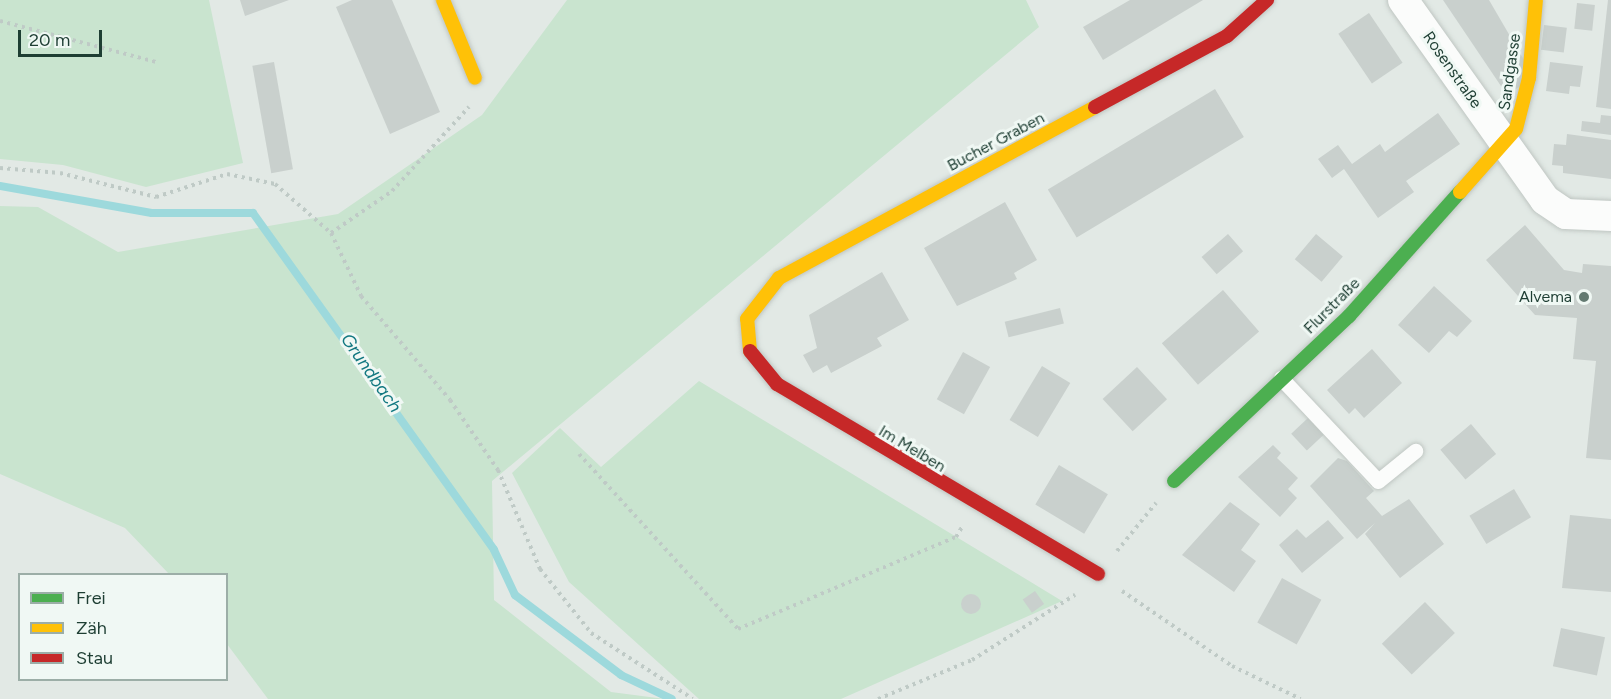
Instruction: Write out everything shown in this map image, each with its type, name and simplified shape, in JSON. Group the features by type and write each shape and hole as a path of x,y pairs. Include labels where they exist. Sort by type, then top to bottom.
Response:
{"street":[{"path":"443,0 475,78"},
{"name":"Bucher Graben","path":"747,319 779,278 1227,36 1267,0"},
{"name":"Rosenstraße","path":"1404,0 1545,200 1566,214 1611,216"},
{"name":"Sandgasse","path":"1503,143 1521,120 1536,0"},
{"name":"Flurstraße","path":"1174,482 1281,378 1349,316 1503,143"},
{"name":"Im Melben","path":"747,319 750,350 777,384 976,506 1098,574"}],"lane":[{"path":"1281,378 1378,481 1415,451"}],"path":[{"path":"0,21 156,62"},
{"path":"331,233 392,191 469,111 475,78"},
{"path":"0,168 60,173 156,196 227,174 243,174 275,184 331,233 361,296 450,400 498,470 540,569 591,633 693,699"},
{"path":"579,454 738,629 956,537 976,506"},
{"path":"878,699 972,660 1066,604 1098,574 1174,482"},
{"path":"1098,574 1232,666 1300,699"}],"green space":[{"path":"0,0 209,0 243,163 146,187 63,165 0,159"},
{"path":"567,0 1026,0 1039,27 492,481 494,600 611,692 665,699 268,699 228,645 228,573 168,573 125,528 0,474 0,206 38,207 118,252 338,214 482,115"},
{"path":"699,381 1062,601 841,699 699,699 569,582 512,473 560,428 601,467"}],"building":[{"path":"240,0 289,0 245,16"},
{"path":"352,0 392,0 440,112 390,134 336,7"},
{"path":"1130,0 1203,0 1103,60 1083,27"},
{"path":"1443,0 1489,0 1524,60 1522,85 1507,95"},
{"path":"1608,0 1611,0 1611,109 1596,107"},
{"path":"1577,3 1595,5 1592,31 1574,29"},
{"path":"1369,13 1403,63 1372,83 1338,34"},
{"path":"1544,25 1567,28 1564,53 1541,50"},
{"path":"274,62 293,169 271,173 252,66"},
{"path":"1550,62 1583,66 1580,87 1570,86 1569,94 1546,91"},
{"path":"1215,89 1244,137 1077,237 1048,189"},
{"path":"1438,113 1460,144 1406,181 1414,192 1378,218 1344,169 1332,178 1318,159 1338,145 1352,164 1380,144 1385,152"},
{"path":"1601,115 1611,116 1611,135 1581,131 1582,121 1600,123"},
{"path":"1567,134 1611,140 1611,179 1563,173 1563,166 1552,165 1554,144 1566,145"},
{"path":"1005,202 1037,260 1014,273 1017,279 957,306 924,248"},
{"path":"1525,225 1564,270 1582,273 1583,264 1611,266 1611,460 1586,458 1596,361 1573,359 1577,318 1535,315 1486,260"},
{"path":"1228,234 1243,251 1217,274 1202,257"},
{"path":"1316,234 1343,256 1322,282 1295,259"},
{"path":"882,272 909,320 877,338 882,346 831,373 827,365 813,373 803,355 817,348 809,315"},
{"path":"1434,286 1472,321 1457,337 1449,331 1429,353 1398,325"},
{"path":"1223,290 1259,332 1198,385 1162,343"},
{"path":"1060,308 1064,324 1009,337 1005,322"},
{"path":"1372,349 1402,383 1364,418 1355,408 1349,414 1327,390"},
{"path":"963,352 990,367 964,414 937,399"},
{"path":"1042,366 1070,383 1038,437 1010,420"},
{"path":"1137,367 1167,399 1133,431 1103,399"},
{"path":"1308,418 1324,435 1307,451 1291,434"},
{"path":"1471,424 1496,454 1465,480 1440,450"},
{"path":"1273,445 1281,453 1277,458 1298,478 1288,489 1297,498 1280,517 1238,477"},
{"path":"1338,458 1347,461 1374,491 1366,498 1382,516 1409,499 1444,544 1400,578 1365,534 1375,523 1357,539 1310,486"},
{"path":"1059,465 1108,494 1084,534 1035,504"},
{"path":"1514,489 1531,517 1486,544 1469,516"},
{"path":"1230,502 1260,524 1241,550 1256,561 1234,592 1182,555"},
{"path":"1570,515 1611,519 1611,592 1562,588"},
{"path":"1328,520 1344,538 1302,573 1279,545 1297,529 1306,538"},
{"path":"1282,578 1321,600 1297,644 1257,623"},
{"path":"1035,591 1044,604 1032,613 1023,600"},
{"path":"967,594 975,594 981,600 981,608 975,614 967,614 961,608 961,600"},
{"path":"1425,602 1455,633 1412,675 1382,644"},
{"path":"1561,628 1605,637 1597,676 1553,666"}],"waterway":[{"name":"Grundbach","path":"0,186 152,213 253,213 494,550 515,595 621,675 672,699"}],"traffic: fast":[{"path":"1174,481 1349,316 1460,192"}],"traffic: slow":[{"path":"443,0 475,78"},
{"path":"1460,192 1516,129 1529,78 1536,0"},
{"path":"750,351 747,319 779,278 1095,107"}],"traffic: jam":[{"path":"1095,107 1227,36 1267,0"},
{"path":"750,351 777,384 1098,574"}],"place":[{"name":"Alvema","path":"1584,297"}]}
